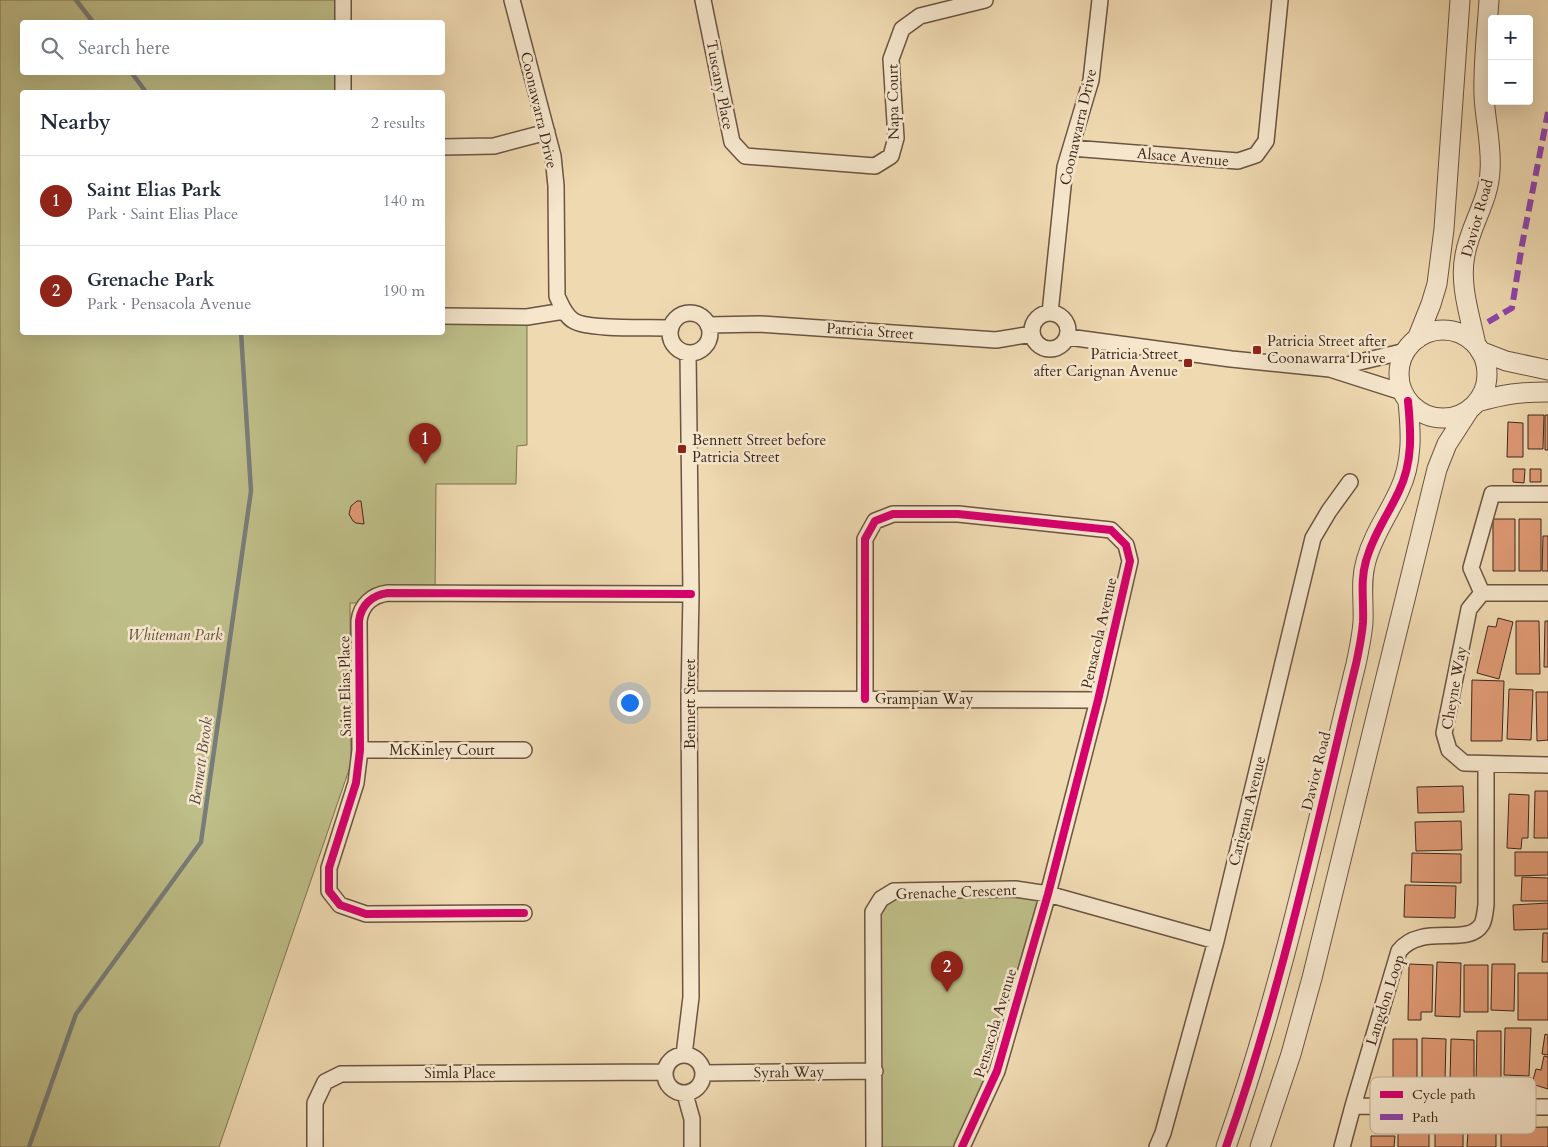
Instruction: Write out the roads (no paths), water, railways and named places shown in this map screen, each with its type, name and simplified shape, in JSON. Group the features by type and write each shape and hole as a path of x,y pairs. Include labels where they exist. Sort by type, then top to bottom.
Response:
{"street":[{"path":"343,0 343,20"},
{"name":"Coonawarra Drive","path":"512,0 552,156 556,186 557,296 564,311"},
{"name":"Tuscany Place","path":"703,0 726,121 732,142 745,156 814,161"},
{"name":"Napa Court","path":"814,161 875,166 891,156 896,138 891,60 902,29 920,16 986,0"},
{"name":"Coonawarra Drive","path":"1050,313 1065,167 1091,80 1100,0"},
{"name":"Alsace Avenue","path":"1071,148 1238,161 1256,155 1266,141 1280,0"},
{"name":"Daviot Road","path":"1411,345 1432,304 1437,284 1444,229 1460,0"},
{"name":"Daviot Road","path":"1478,348 1464,286 1464,269 1465,255 1483,202 1490,172 1490,145 1484,95 1484,65 1489,0"},
{"path":"343,75 343,90"},
{"path":"445,147 494,146 547,132"},
{"path":"445,316 527,317 564,311 574,322 592,326 671,328"},
{"path":"1050,313 1056,314 1067,324 1068,337 1059,348 1045,349 1039,346 1034,341 1032,334 1036,320 1040,316 1050,313"},
{"path":"692,314 704,319 708,325 709,338 706,345 695,353 688,353 681,351 672,341 670,335 671,328 679,317 692,314"},
{"name":"Patricia Street","path":"708,325 760,324 996,340 1032,334"},
{"path":"1330,369 1411,345 1426,334 1436,331 1447,331 1458,333 1478,348 1506,361 1548,370"},
{"path":"1068,337 1222,358 1330,369 1405,396 1422,413 1440,418 1450,418 1473,406 1507,394 1548,392"},
{"path":"1405,396 1399,370 1401,360 1411,345"},
{"path":"1260,1147 1291,1054 1312,978 1437,469 1447,444 1485,389 1486,366 1478,348"},
{"name":"Bennett Street","path":"684,1055 690,997 689,699 691,594 688,353"},
{"name":"Daviot Road","path":"1226,1147 1254,1064 1281,970 1354,673 1362,636 1362,592 1366,562 1376,533 1399,492 1408,465 1411,435 1405,396"},
{"name":"Carignan Avenue","path":"1157,1147 1163,1134 1216,941 1313,538 1329,511 1350,482"},
{"path":"1548,494 1492,494 1471,568 1482,592 1548,593"},
{"name":"Pensacola Avenue","path":"865,699 865,539 875,521 893,514 958,514 1111,530 1126,545 1130,561 1098,700 1048,894 998,1071 962,1147"},
{"name":"Cheyne Way","path":"1482,592 1470,610 1444,732 1449,750 1464,763 1548,765"},
{"name":"Saint Elias Place","path":"524,913 366,914 340,905 329,891 328,868 356,783 360,750 358,621 360,612 366,603 380,594 691,594"},
{"name":"Grampian Way","path":"689,699 1098,700"},
{"name":"McKinley Court","path":"360,750 524,750"},
{"name":"Langdon Loop","path":"1342,1147 1400,951 1406,943 1416,938 1467,935 1476,931 1484,918 1486,905 1486,764"},
{"name":"Grenache Crescent","path":"874,1147 873,912 881,899 894,891 1015,890 1048,894 1216,941"},
{"path":"684,1055 698,1060 704,1073 698,1087 692,1092 685,1094 672,1090 667,1085 664,1072 671,1060 677,1056 684,1055"},
{"name":"Syrah Way","path":"704,1073 875,1071"},
{"name":"Simla Place","path":"315,1147 315,1103 326,1082 342,1074 664,1072"},
{"path":"685,1094 692,1119 692,1147"},
{"path":"1353,1106 1370,1106"}],"waterway":[{"name":"Bennett Brook","path":"76,0 91,20"},
{"name":"Bennett Brook","path":"133,75 144,90"},
{"name":"Bennett Brook","path":"29,1147 76,1014 201,842 251,491 241,335"}],"place":[{"name":"Patricia Street after Coonawarra Drive","path":"1257,350"},
{"name":"Patricia Street after Carignan Avenue","path":"1188,363"},
{"name":"Bennett Street before Patricia Street","path":"682,449"},
{"name":"Saint Elias Park","path":"425,464"},
{"name":"Grenache Park","path":"947,992"}],"park label":[{"name":"Whiteman Park","path":"175,635"}]}
